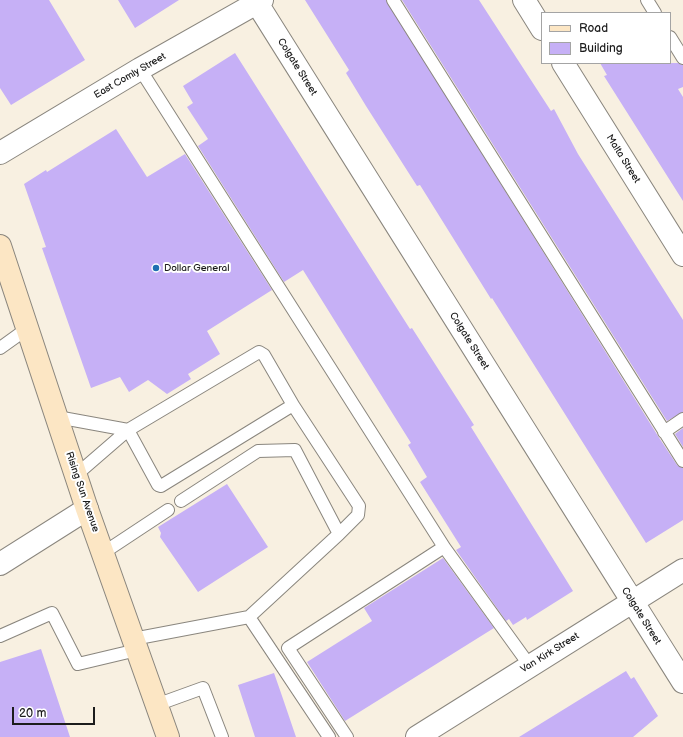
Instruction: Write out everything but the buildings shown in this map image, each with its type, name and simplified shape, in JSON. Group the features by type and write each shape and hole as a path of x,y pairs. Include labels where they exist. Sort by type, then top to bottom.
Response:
{"main road":[{"name":"Rising Sun Avenue","path":"0,246 87,509 168,737"}],"street":[{"path":"524,0 541,27"},
{"name":"East Comly Street","path":"0,154 140,69 258,1"},
{"name":"Colgate Street","path":"258,1 683,682"},
{"name":"Malta Street","path":"564,64 683,255"},
{"path":"0,564 87,509"},
{"name":"Van Kirk Street","path":"417,737 683,570"}],"lane":[{"path":"393,0 683,461"},
{"path":"647,0 654,12"},
{"path":"671,39 683,58"},
{"path":"140,69 444,547 530,666"},
{"path":"0,348 28,328"},
{"path":"0,636 52,614 78,664 135,645 249,618 358,515 359,506 293,405 264,355 259,352 128,430 76,475"},
{"path":"128,430 158,485 161,486 293,405"},
{"path":"57,417 128,430"},
{"path":"664,432 683,419"},
{"path":"181,501 258,451 295,450 339,534"},
{"path":"103,553 168,510"},
{"path":"347,737 288,648 444,547"},
{"path":"249,618 330,737"},
{"path":"156,705 204,688 222,737"}],"place":[{"name":"Dollar General","path":"156,268"}]}
